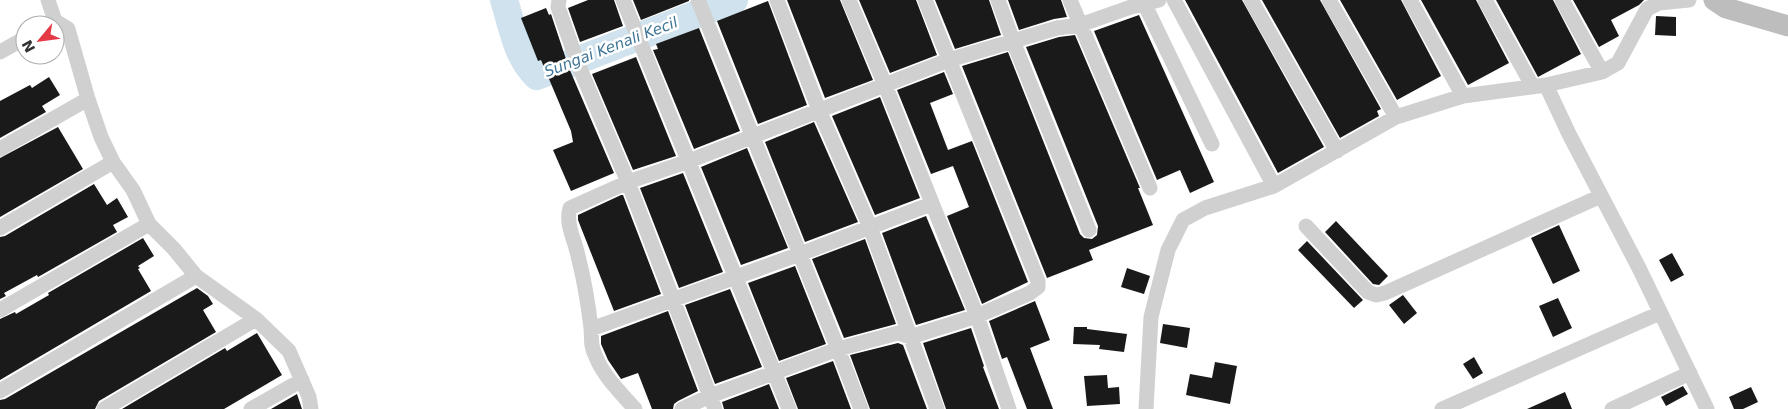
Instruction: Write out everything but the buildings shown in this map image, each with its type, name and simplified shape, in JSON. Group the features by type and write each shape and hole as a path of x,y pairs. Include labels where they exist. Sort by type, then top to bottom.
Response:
{"street":[{"path":"48,0 50,15"},
{"path":"559,0 558,7 577,62 628,182 713,403"},
{"path":"624,0 789,409"},
{"path":"777,0 819,110 870,227 938,409"},
{"path":"849,0 977,316 1009,409"},
{"path":"682,409 713,403 774,372 838,349 898,333 910,337 977,316 1030,294 1038,286 1038,281 925,0"},
{"path":"998,0 1089,230"},
{"path":"1070,0 1150,188"},
{"path":"1174,0 1274,186"},
{"path":"1251,0 1337,151"},
{"path":"1329,0 1396,118"},
{"path":"1410,0 1463,96"},
{"path":"1486,0 1568,134 1639,268 1707,409"},
{"path":"1562,0 1602,72"},
{"path":"1146,409 1151,317 1168,250 1184,220 1205,208 1274,186 1396,118 1463,96 1539,86 1602,72 1618,64 1644,4 1688,0"},
{"path":"1714,0 1726,8 1788,26"},
{"path":"635,409 615,387 599,364 590,342 591,329 578,258 567,218 570,208 628,182 689,161 949,60 1057,28 1080,25 1131,7 1152,2 1212,144"},
{"path":"702,9 861,409"},
{"path":"65,28 68,29 88,100 101,137 113,162 133,190 149,224 174,249 196,276 256,319 289,351 309,396 311,409"},
{"path":"0,52 15,44"},
{"path":"0,149 88,100"},
{"path":"0,228 113,162"},
{"path":"1306,226 1368,292 1376,295 1385,293 1601,196"},
{"path":"591,329 800,254 931,204"},
{"path":"0,310 149,224"},
{"path":"0,391 196,276"},
{"path":"1442,409 1660,313"},
{"path":"104,409 256,319"},
{"path":"1612,409 1690,373"},
{"path":"251,409 302,380"}],"waterway":[{"name":"Sungai Kenali Kecil","path":"504,0 520,51 530,69 537,76 734,0"}]}
